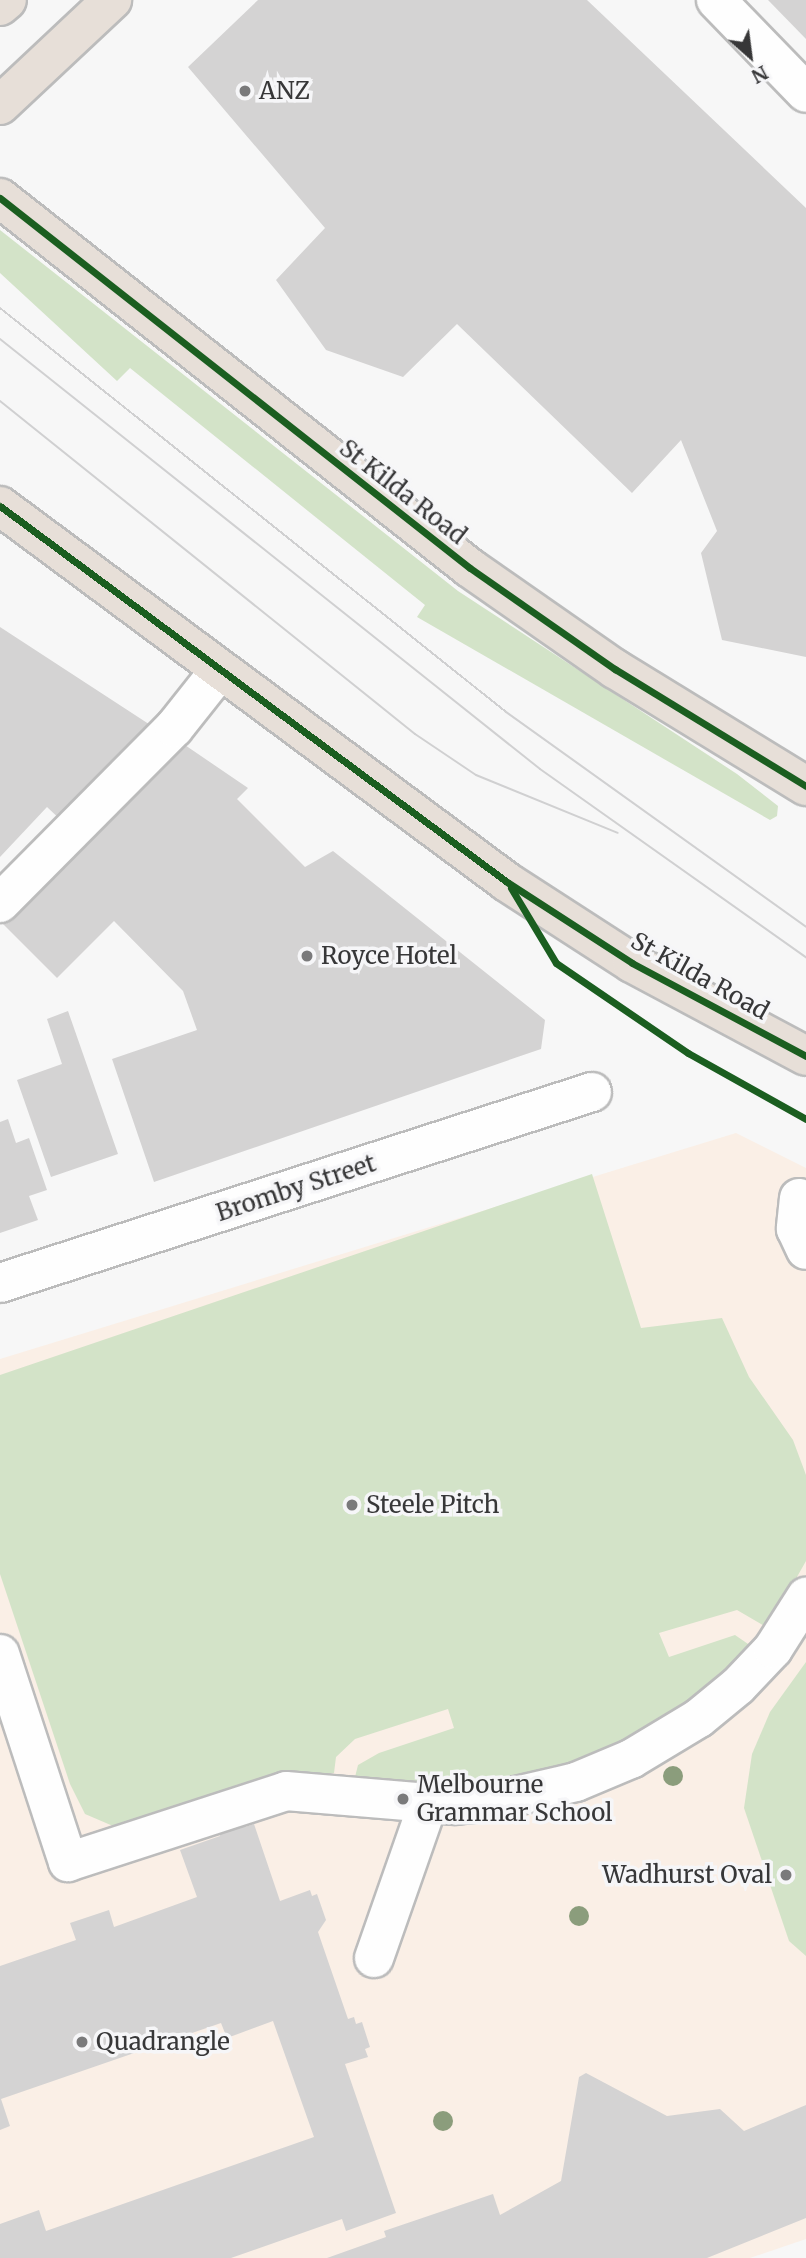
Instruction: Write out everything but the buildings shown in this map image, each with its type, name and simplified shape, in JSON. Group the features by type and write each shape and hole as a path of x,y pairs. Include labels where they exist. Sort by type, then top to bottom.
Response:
{"main road":[{"path":"0,6 7,0"},
{"path":"0,105 112,0"},
{"name":"St Kilda Road","path":"0,198 470,568 615,668 806,786"},
{"name":"St Kilda Road","path":"0,506 530,897 632,963 806,1056"}],"street":[{"path":"716,0 806,93"},
{"path":"0,903 174,728 220,670"},
{"name":"Bromby Street","path":"0,1283 592,1092"},
{"path":"799,1198 796,1229 806,1250"},
{"path":"0,1654 68,1862 286,1791 382,1796 428,1804 494,1801 576,1782 631,1759 699,1718 738,1686 773,1649 806,1597"},
{"path":"374,1958 428,1804"}],"shaded area":[{"name":"Melbourne Grammar School","path":"736,1133 806,1168 806,2239 750,2258 0,2258 0,1359"}],"green space":[{"path":"0,230 458,591 737,774 778,806 777,816 770,820 417,617 425,605 130,368 117,381 0,273"},
{"name":"Steele Pitch","path":"592,1174 641,1328 722,1318 749,1377 793,1440 806,1475 806,1561 768,1628 737,1610 659,1633 669,1657 735,1635 751,1646 715,1683 660,1723 604,1752 546,1772 481,1785 434,1786 355,1777 358,1765 379,1753 454,1728 448,1709 355,1739 336,1757 334,1773 261,1778 113,1826 85,1814 70,1784 0,1574 0,1375"},
{"name":"Wadhurst Oval","path":"806,1662 806,1956 789,1941 744,1808 752,1754 770,1712"}],"tram line":[{"path":"0,308 506,712 806,927"},
{"path":"0,339 540,769 806,957"},
{"path":"0,401 415,734 476,775 618,833"}],"cycle path":[{"path":"0,198 470,568 615,669 806,786"},
{"path":"0,506 507,882 632,963 806,1056"},
{"path":"511,888 556,963 688,1053 806,1119"}],"place":[{"name":"ANZ","path":"245,91"},
{"name":"Royce Hotel","path":"307,956"},
{"name":"Steele Pitch","path":"352,1505"},
{"name":"Melbourne Grammar School","path":"403,1799"},
{"name":"Wadhurst Oval","path":"786,1875"},
{"name":"Quadrangle","path":"82,2042"}]}
